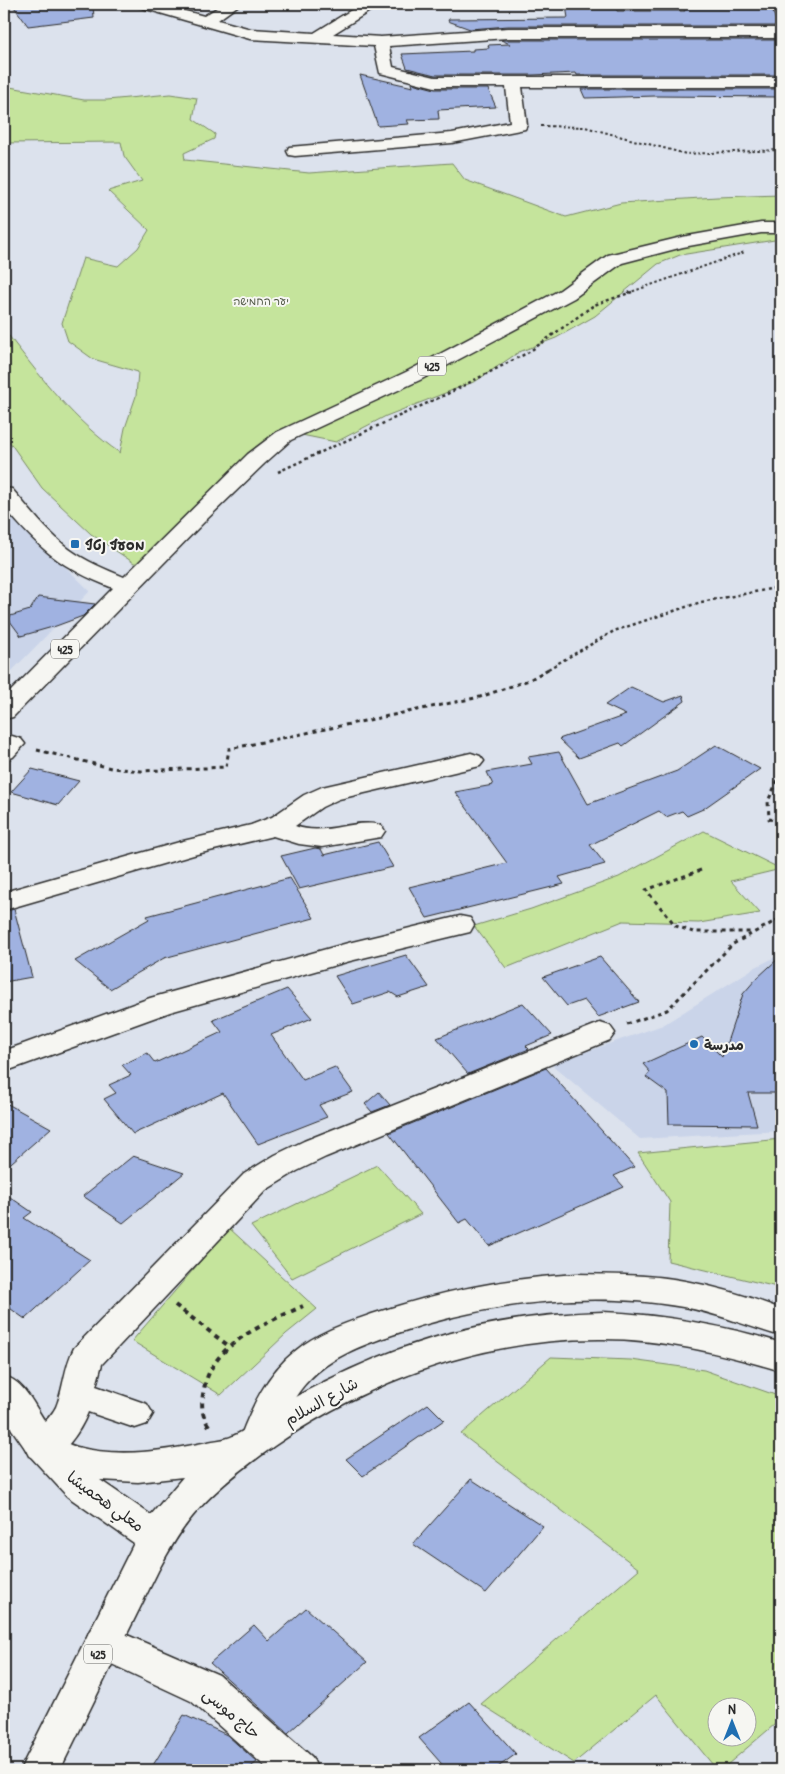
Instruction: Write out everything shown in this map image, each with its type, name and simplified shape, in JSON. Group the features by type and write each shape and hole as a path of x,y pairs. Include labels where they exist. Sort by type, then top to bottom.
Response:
{"street":[{"path":"144,4 250,34 381,42 508,33 781,33"},
{"path":"206,22 233,4"},
{"path":"315,38 371,4"},
{"path":"381,42 386,70 435,82 781,82"},
{"path":"295,151 452,138 519,125 513,83"},
{"name":"425","path":"4,712 127,586 241,474 284,436 413,376 558,299 615,259 682,242 761,228 781,228"},
{"path":"4,494 44,539 62,554 104,577 127,586"},
{"path":"4,901 193,847 259,832 274,826 331,793 471,761"},
{"path":"274,826 286,833 313,840 372,831"},
{"path":"4,1062 160,1006 348,952 460,925"},
{"path":"600,1034 315,1149 286,1163 255,1182 86,1358 68,1420 62,1430 44,1448 76,1462 139,1467 183,1463 242,1446 282,1385 306,1361 338,1342 395,1319 449,1303 515,1290 576,1287 645,1290 702,1297 765,1316 781,1323"},
{"name":"شارع السلام","path":"40,1770 156,1537 184,1501 242,1446 314,1402 372,1373 424,1353 477,1339 533,1330 590,1325 644,1329 716,1341 781,1357"},
{"name":"معلي هحميشا","path":"4,1390 58,1465 83,1489 156,1537"},
{"path":"77,1394 135,1414"},
{"name":"حاج موسى","path":"104,1642 205,1688 298,1770"}],"path":[{"path":"519,125 585,127 686,154 781,150"},
{"path":"241,474 272,475 450,393 529,352 594,305 748,251"},
{"path":"8,748 118,769 166,771 226,767 229,749 480,697 529,680 614,631 701,602 781,587"},
{"path":"781,773 768,801 769,819 781,821"},
{"path":"701,870 646,890 676,926 693,932 754,932"},
{"path":"600,1034 667,1010 733,944 781,918"},
{"path":"153,1288 230,1347"},
{"path":"242,1446 203,1417 202,1398 206,1377 222,1354 246,1334 303,1306"}],"shaded area":[{"path":"4,507 90,591 4,679"},
{"name":"مدرسة","path":"781,954 781,1131 640,1139 551,1064 663,1025 754,968"}],"green space":[{"name":"יער החמישה","path":"4,86 84,100 107,100 170,94 197,98 193,119 215,134 214,139 184,153 185,160 309,173 452,163 465,180 566,217 621,203 781,195 781,239 680,255 658,264 595,316 556,338 519,352 476,381 386,416 336,442 287,432 157,566 134,563 91,534 42,488 4,434 4,333 9,336 47,384 74,414 88,428 120,453 125,428 136,396 138,372 93,359 68,341 62,323 83,258 118,266 138,248 149,230 108,191 142,181 124,156 121,142 4,143"},
{"path":"704,831 781,869 731,881 760,913 699,923 623,921 506,968 474,926 531,909 619,877"},
{"path":"781,1139 781,1288 668,1261 670,1202 638,1153"},
{"path":"377,1165 421,1214 292,1278 251,1226"},
{"path":"229,1228 317,1309 286,1334 221,1395 132,1341"},
{"path":"551,1357 631,1360 704,1370 781,1397 781,1719 758,1739 758,1696 708,1696 708,1746 749,1746 721,1770 717,1770 656,1695 574,1763 481,1704 639,1569 461,1434"}],"building":[{"path":"12,4 93,4 94,18 28,26"},
{"path":"714,4 770,4 778,26 508,26 470,29 448,21 449,19 568,18 566,6 616,6 617,11 685,11 683,6 714,6"},
{"path":"501,40 781,40 781,75 577,75 576,73 435,75 407,68 402,54 473,51 473,49 489,48 488,45 510,44"},
{"path":"360,75 413,87 412,83 435,89 488,89 496,107 438,110 439,119 407,120 409,124 378,126"},
{"path":"581,89 781,89 781,97 656,96 585,98"},
{"path":"38,597 95,604 83,616 21,636 7,617 30,610"},
{"path":"631,687 664,702 683,695 685,701 623,746 620,743 579,758 559,739 626,715 605,705"},
{"path":"716,745 760,769 703,809 687,816 682,811 666,817 659,811 590,845 605,864 559,877 564,884 427,918 409,887 507,863 455,792 493,785 487,772 532,764 528,757 559,752 588,804 677,771"},
{"path":"32,769 79,781 58,805 11,792"},
{"path":"378,842 393,867 299,889 281,856 315,848 321,849 324,855"},
{"path":"290,878 314,918 164,958 110,989 75,961 149,919 147,916"},
{"path":"14,909 32,977 4,982 4,912"},
{"path":"406,955 429,987 398,997 390,992 353,1004 335,976"},
{"path":"781,956 781,1093 748,1093 757,1125 669,1124 668,1093 646,1077 650,1072 643,1064 702,1037 722,1057 743,994"},
{"path":"600,957 639,1002 598,1017 584,1000 567,1006 543,977"},
{"path":"287,989 312,1018 271,1035 303,1080 335,1067 353,1092 319,1105 327,1117 258,1144 223,1093 133,1134 104,1099 116,1093 109,1085 131,1075 122,1065 147,1053 155,1063 222,1032 213,1020"},
{"path":"523,1003 552,1035 526,1046 529,1049 468,1074 437,1038"},
{"path":"546,1068 634,1167 614,1176 624,1187 489,1246 467,1219 459,1223 389,1133"},
{"path":"379,1092 390,1105 372,1112 365,1104"},
{"path":"4,1102 51,1128 4,1169"},
{"path":"133,1156 184,1173 123,1223 83,1196"},
{"path":"4,1193 32,1212 24,1218 90,1260 25,1319 4,1304"},
{"path":"428,1404 444,1420 363,1476 346,1459"},
{"path":"471,1479 543,1526 486,1593 413,1544"},
{"path":"306,1608 367,1662 288,1733 210,1663 254,1625 269,1641"},
{"path":"469,1702 516,1754 494,1770 447,1770 419,1738"},
{"path":"184,1715 227,1735 257,1762 247,1770 150,1770"}],"place":[{"name":"מסעף נטף","path":"75,544"},
{"name":"مدرسة","path":"694,1044"}]}
